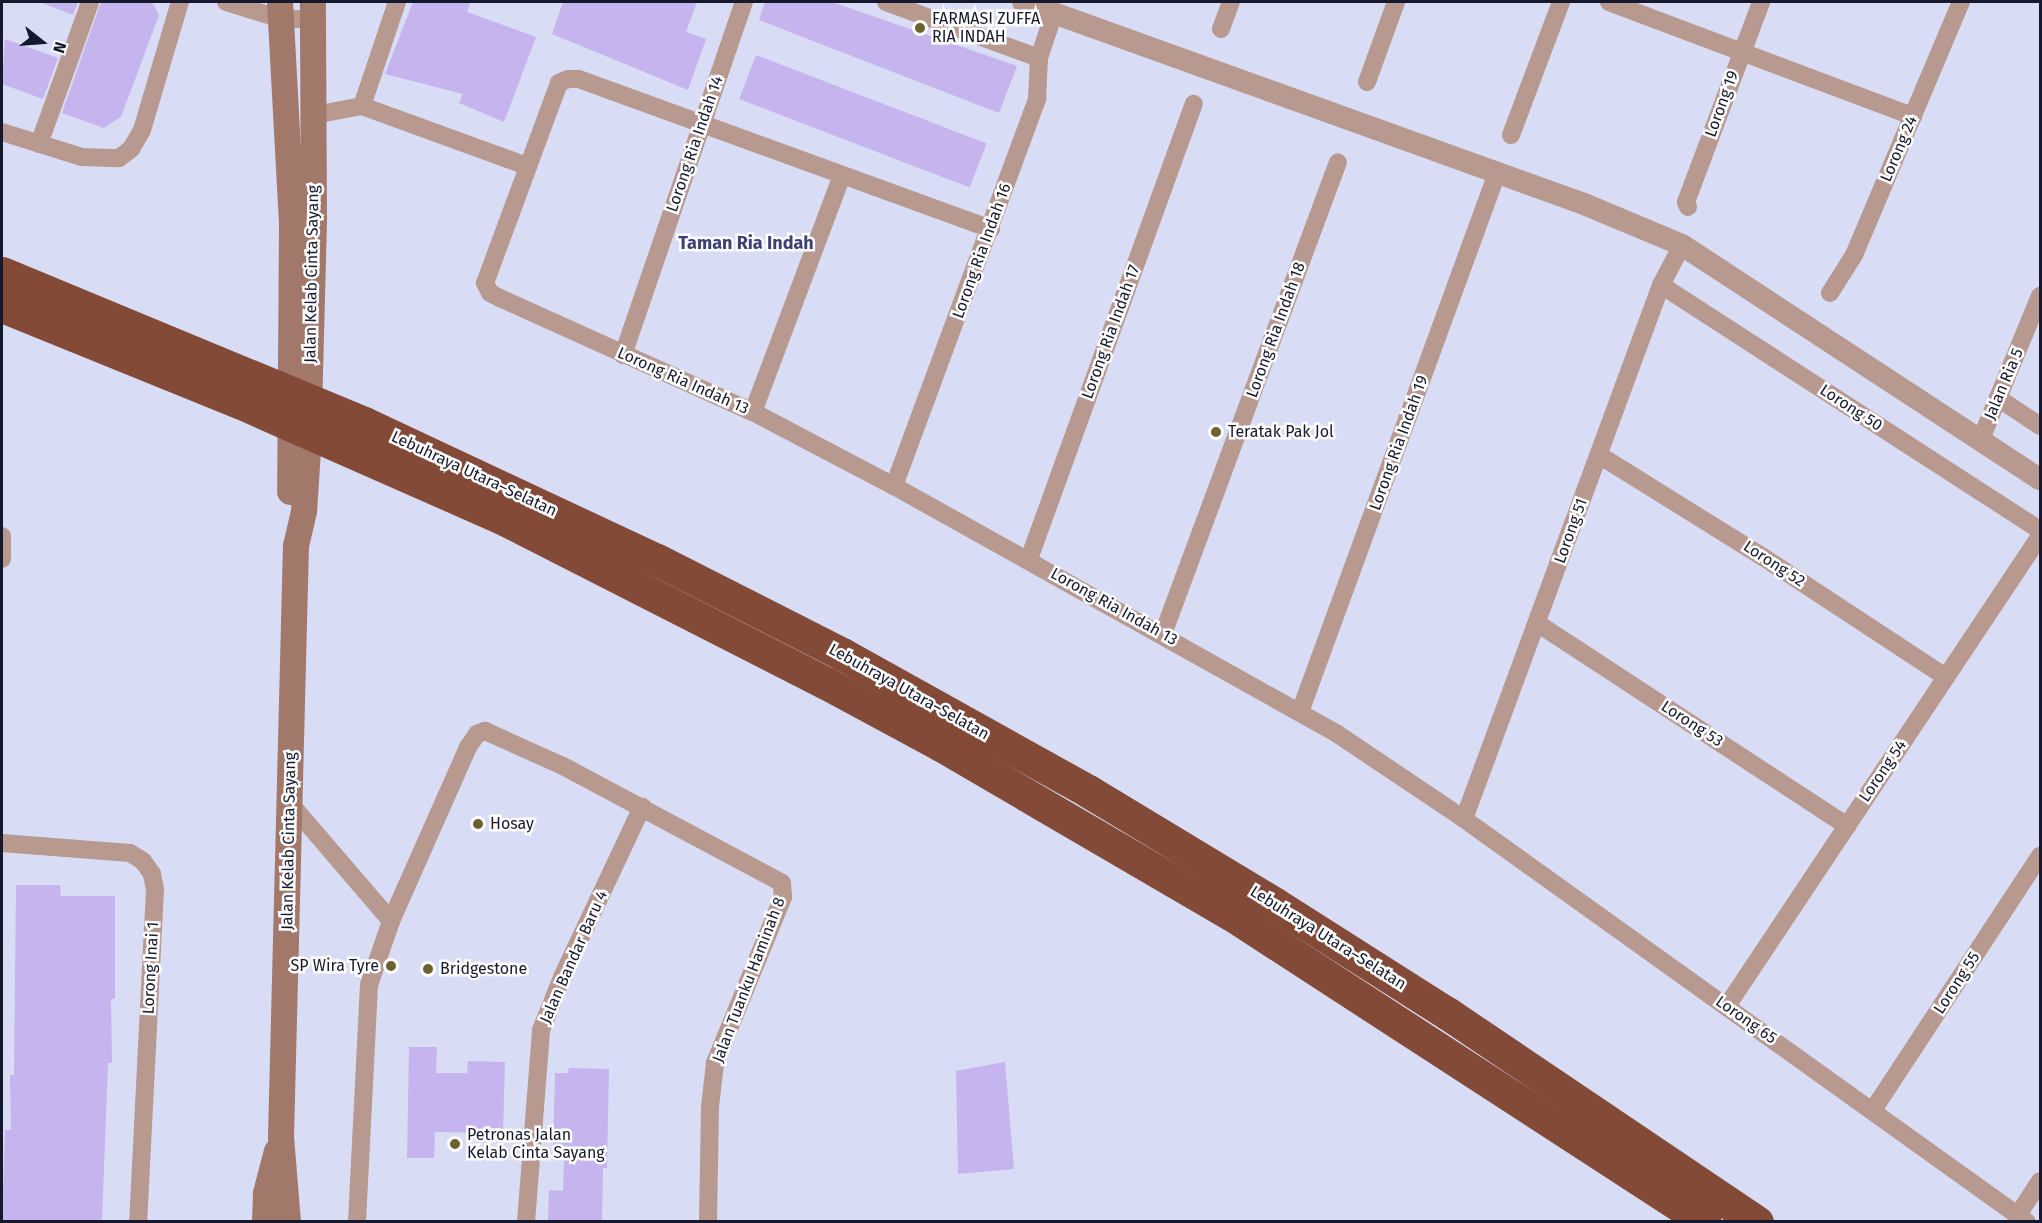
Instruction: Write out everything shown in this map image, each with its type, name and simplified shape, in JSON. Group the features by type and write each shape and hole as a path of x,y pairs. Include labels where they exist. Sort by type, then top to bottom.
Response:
{"highway":[{"name":"Lebuhraya Utara–Selatan","path":"2,273 242,388 360,456 502,518 631,582 941,745 1240,920 1705,1221"},
{"name":"Lebuhraya Utara–Selatan","path":"2,306 242,388 364,423 668,565 863,666 1088,791 1447,1013 1757,1221"}],"main road":[{"name":"Jalan Kelab Cinta Sayang","path":"280,10 292,227 290,513 296,546 281,1137 288,1221"},
{"name":"Jalan Kelab Cinta Sayang","path":"296,546 304,512 308,450 314,115 313,10"},
{"name":"Jalan Kelab Cinta Sayang","path":"265,1221 266,1193 281,1137"}],"street":[{"path":"39,144 90,2"},
{"path":"2,132 103,160 119,158 131,149 142,130 180,2"},
{"path":"226,2 280,10 313,10"},
{"path":"362,106 397,2"},
{"name":"Lorong Ria Indah 14","path":"623,355 744,2"},
{"path":"886,2 1038,58"},
{"path":"1023,2 1064,11 1497,173 1682,245 2040,479"},
{"path":"1221,29 1231,2"},
{"path":"1367,82 1396,2"},
{"path":"1511,135 1561,2"},
{"path":"1609,2 1913,116"},
{"name":"Lorong 19","path":"1688,207 1686,202 1741,50 1761,2"},
{"name":"Lorong 24","path":"1830,292 1854,255 1961,2"},
{"name":"Lorong Ria Indah 16","path":"894,486 991,229 1037,99 1038,58 1064,11"},
{"name":"Lorong Ria Indah 13","path":"991,229 579,79 568,79 559,83 487,273 487,288 500,298 753,412 1029,559 1300,712 1464,819"},
{"name":"Lorong Ria Indah 17","path":"1029,559 1194,104"},
{"path":"314,115 362,106 527,166"},
{"name":"Lorong Ria Indah 18","path":"1163,634 1338,162"},
{"name":"Lorong Ria Indah 19","path":"1300,712 1497,173"},
{"path":"753,412 842,175"},
{"name":"Lorong 51","path":"1464,819 1662,285 1682,245"},
{"name":"Lorong 50","path":"1662,285 2040,530"},
{"name":"Jalan Ria 5","path":"1981,439 2040,296"},
{"path":"1998,398 2040,426"},
{"name":"Lorong 52","path":"1599,455 1763,556 1946,677"},
{"path":"2,536 2,559"},
{"name":"Lorong 54","path":"1727,1006 2040,536"},
{"name":"Lorong 53","path":"1537,623 1847,826"},
{"path":"357,1221 369,985 391,921 477,734 497,735 642,807"},
{"path":"290,802 391,921"},
{"name":"Jalan Tuanku Haminah 8","path":"642,807 782,883 783,897 715,1063 710,1107 708,1221"},
{"name":"Jalan Bandar Baru 4","path":"526,1221 541,1030 563,975 642,807"},
{"name":"Lorong 65","path":"1464,819 2023,1218"},
{"name":"Lorong Inai 1","path":"2,843 130,853 143,861 152,874 155,889 138,1221"},
{"name":"Lorong 55","path":"1873,1110 2040,856"},
{"path":"2023,1218 2040,1181"}],"building":[{"path":"40,2 78,2 73,15"},
{"path":"101,2 152,2 159,15 121,117 104,128 62,113"},
{"path":"413,2 470,2 467,12 536,37 504,122 459,103 463,94 385,74"},
{"path":"563,2 697,2 686,32 706,39 688,90 552,34"},
{"path":"765,2 832,2 1017,66 999,113 759,20"},
{"path":"5,39 58,58 43,99 2,84"},
{"path":"756,55 987,144 970,187 739,99"},
{"path":"16,885 60,885 61,896 115,896 115,999 111,999 112,1063 108,1063 102,1221 2,1221 5,1130 11,1130 10,1075 14,1075"},
{"path":"409,1047 437,1047 436,1073 467,1073 468,1061 505,1062 503,1133 435,1132 434,1158 407,1158"},
{"path":"1005,1062 1014,1169 958,1174 956,1071"},
{"path":"569,1068 609,1069 607,1168 603,1168 602,1221 548,1220 549,1190 563,1191 564,1159 553,1158 555,1073 568,1073"}],"place":[{"name":"FARMASI ZUFFA RIA INDAH","path":"920,28"},
{"name":"Teratak Pak Jol","path":"1216,432"},
{"name":"Hosay","path":"478,824"},
{"name":"SP Wira Tyre","path":"391,966"},
{"name":"Bridgestone","path":"428,969"},
{"name":"Petronas Jalan Kelab Cinta Sayang","path":"455,1144"}],"district":[{"name":"Taman Ria Indah","path":"746,243"}]}
